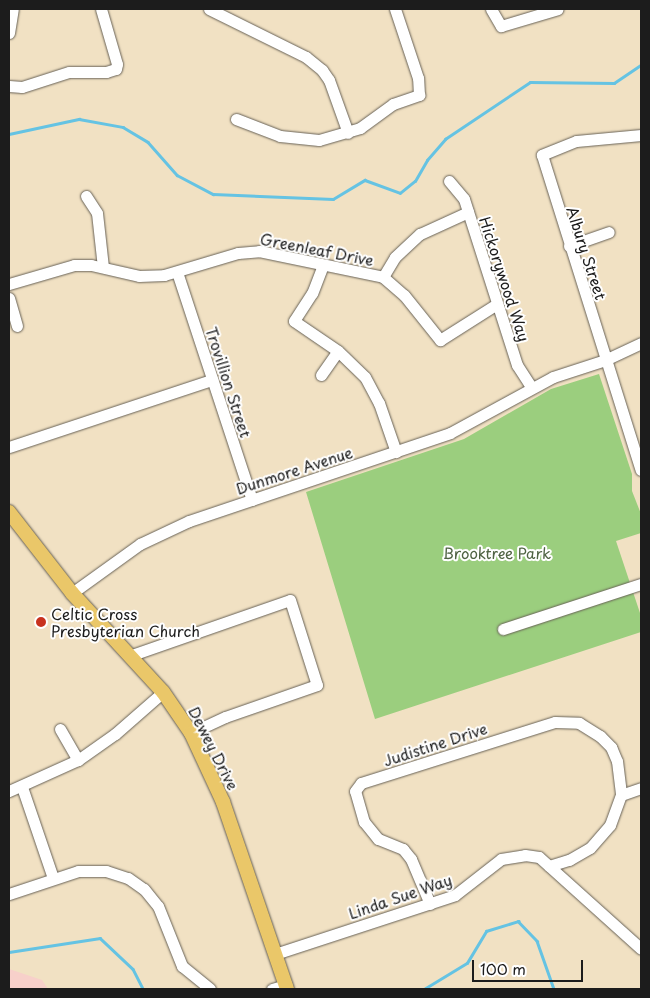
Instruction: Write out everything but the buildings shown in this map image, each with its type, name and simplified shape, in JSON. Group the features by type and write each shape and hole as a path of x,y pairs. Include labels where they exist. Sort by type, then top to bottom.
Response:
{"main road":[{"name":"Dewey Drive","path":"9,512 72,593 163,692 191,733 223,802 275,954 282,988"}],"street":[{"path":"9,33 13,9"},
{"path":"9,86 22,87 69,72 106,72 116,69 118,64 100,9"},
{"path":"209,9 306,57 322,70 329,80 348,132"},
{"path":"236,119 297,139 319,140 348,132 393,104 419,95 418,78 395,9"},
{"path":"491,9 500,26 558,9"},
{"name":"Albury Street","path":"641,136 576,141 542,155 569,246 641,470"},
{"name":"Hickorywood Way","path":"449,181 462,194 517,365 532,388"},
{"path":"86,196 97,213 103,267"},
{"path":"383,277 394,257 420,234 440,222 468,212"},
{"path":"569,246 609,232"},
{"name":"Greenleaf Drive","path":"9,284 74,265 103,267 139,276 177,272 250,251 269,252 383,277 404,295 440,340 497,304"},
{"path":"323,265 312,293 294,320 338,350 365,377 374,392 396,452"},
{"name":"Trovillion Street","path":"177,272 252,500"},
{"path":"9,298 17,326"},
{"name":"Dunmore Avenue","path":"72,593 140,544 188,521 460,429 532,388 605,360 641,343"},
{"path":"321,375 338,350"},
{"path":"9,447 212,380"},
{"path":"502,629 641,584"},
{"path":"128,656 290,600 317,685 225,717 191,733"},
{"path":"9,791 78,760 115,734 163,692"},
{"name":"Judistine Drive","path":"430,904 411,859 403,849 378,839 364,822 355,791 361,783 555,722 579,723 600,736 610,747 617,761 621,795"},
{"path":"60,729 78,760"},
{"path":"22,786 53,878"},
{"path":"549,866 580,855 599,840 616,814 621,795 641,788"},
{"name":"Linda Sue Way","path":"275,954 430,904 467,888 501,859 525,855 540,857 641,950"},
{"path":"9,894 53,878 92,870 117,873 137,884 158,906 182,966 210,989"}],"shaded area":[{"path":"9,969 42,980 48,989 9,989"}],"green space":[{"name":"Brooktree Park","path":"599,374 632,474 632,491 641,514 641,533 616,541 641,616 641,632 375,719 306,492 464,439 551,389"}],"waterway":[{"path":"9,134 79,119 123,127 148,142 177,175 213,194 333,199 365,180 400,193 415,181 427,160 445,139 530,82 614,83 641,65"},
{"path":"424,989 467,963 486,931 518,921 537,941 554,989"},
{"path":"9,952 100,938 133,969 143,989"}],"place":[{"name":"Celtic Cross Presbyterian Church","path":"41,622"}]}
